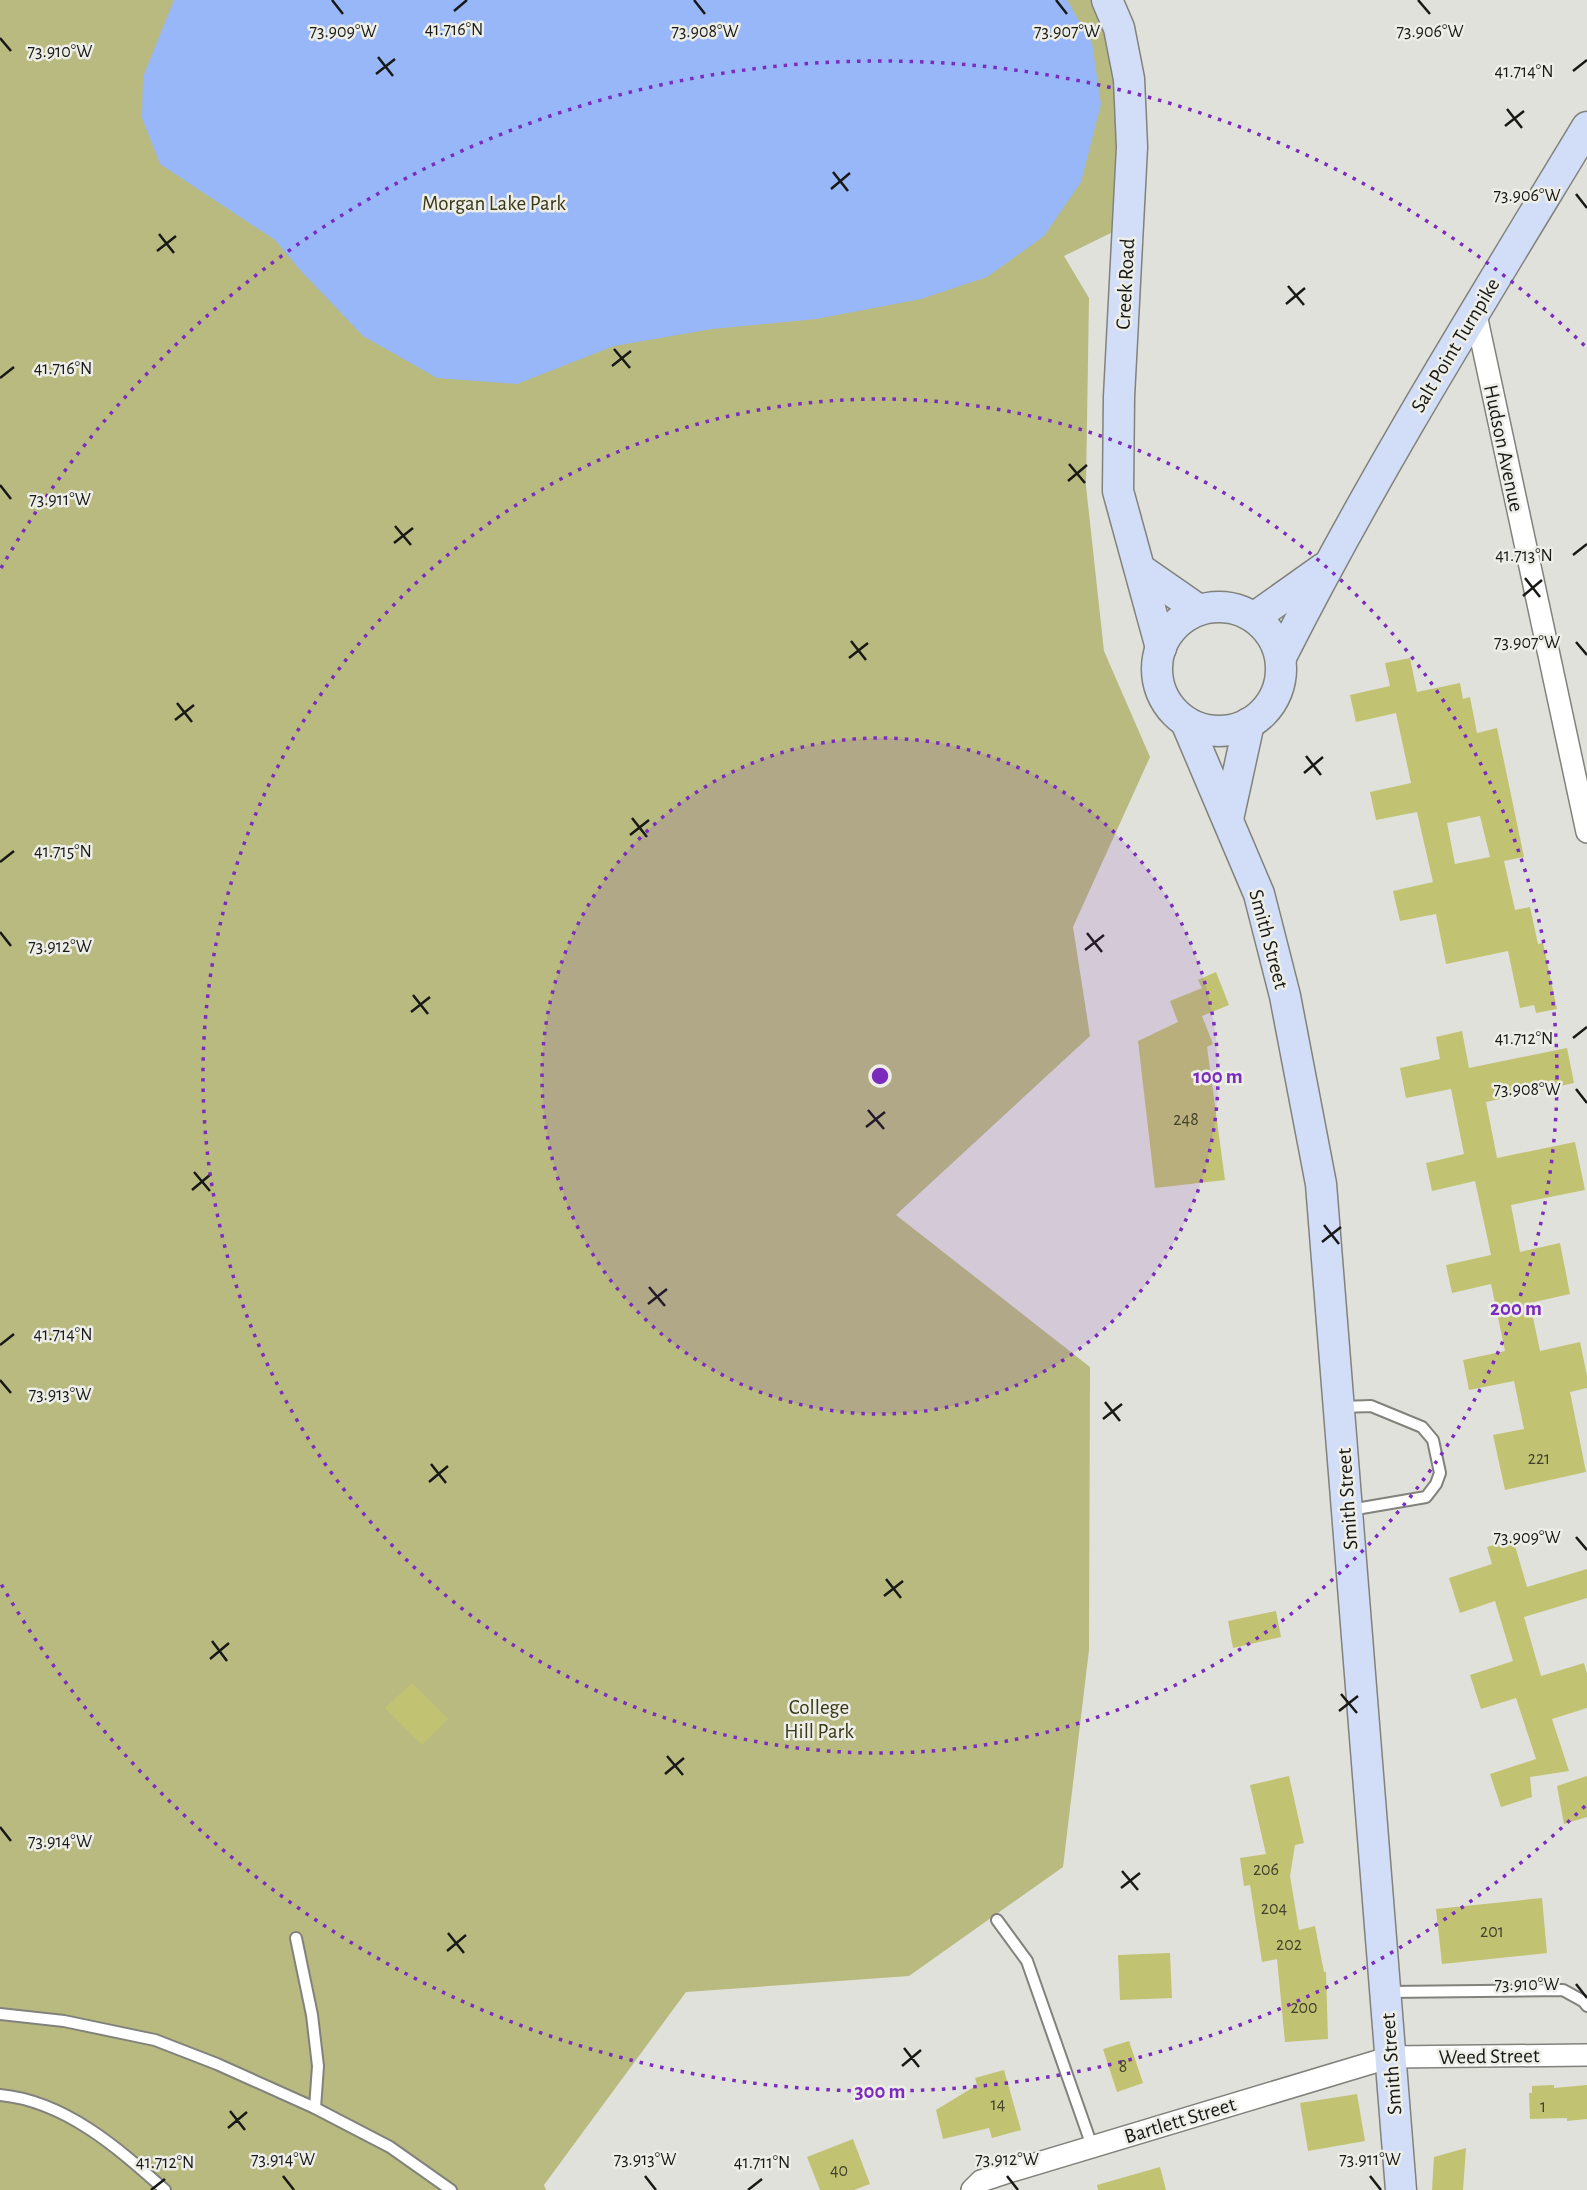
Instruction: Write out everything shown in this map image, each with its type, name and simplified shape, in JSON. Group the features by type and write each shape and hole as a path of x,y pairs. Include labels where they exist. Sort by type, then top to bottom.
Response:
{"street":[{"name":"Creek Road","path":"1107,0 1119,28 1129,79 1132,147 1119,397 1118,491 1161,648"},
{"name":"Salt Point Turnpike","path":"1281,657 1327,566 1475,310 1587,127"},
{"name":"Hudson Avenue","path":"1475,310 1587,832"},
{"name":"Salt Point Turnpike","path":"1255,617 1327,566"},
{"path":"1140,569 1199,610"},
{"path":"1218,606 1237,609 1255,617 1267,628 1281,657 1281,677 1276,695 1264,712 1249,723 1234,729 1201,729 1186,722 1167,702 1158,676 1161,648 1175,625 1199,610 1218,606"},
{"name":"Smith Street","path":"1186,722 1259,894 1284,996 1321,1184 1401,2190"},
{"path":"1228,819 1249,723"},
{"name":"Weed Street","path":"1391,2057 1587,2055"},
{"name":"Bartlett Street","path":"972,2190 981,2181 1005,2172 1391,2057"}],"lane":[{"path":"1340,1407 1371,1406 1422,1427 1433,1440 1440,1473 1426,1497 1348,1511"},
{"path":"997,1920 1027,1961 1092,2146"},
{"path":"296,1938 312,2015 318,2066 315,2108"},
{"path":"1386,1992 1563,1990 1587,2006"},
{"path":"0,2014 64,2021 155,2040 217,2064 315,2108 390,2147 451,2190"},
{"path":"0,2095 17,2096 71,2117 127,2155 165,2190"}],"green space":[{"name":"College Hill Park","path":"0,0 1096,0 1129,79 1129,224 1064,256 1089,298 1086,486 1104,651 1150,757 1073,927 1090,1036 896,1215 1090,1367 1089,1650 1063,1867 909,1976 686,1992 544,2185 546,2190 0,2190"}],"water":[{"name":"Morgan Lake Park","path":"174,0 1067,0 1092,43 1101,104 1081,182 1044,236 987,277 921,299 816,319 712,329 614,346 517,384 437,378 363,336 275,240 160,164 142,118 143,77"}],"building":[{"path":"1410,658 1417,692 1460,683 1463,699 1470,697 1477,733 1497,728 1524,857 1504,861 1515,910 1530,907 1538,944 1543,943 1557,1009 1536,1013 1534,1005 1520,1008 1508,951 1446,964 1436,914 1400,921 1393,891 1433,882 1417,812 1376,820 1370,792 1411,783 1396,713 1356,722 1350,695 1390,686 1385,663","holes":["1480,816 1490,857 1455,864 1447,823"]},
{"path":"1216,972 1229,1005 1202,1016 1213,1044 1207,1047 1225,1180 1155,1188 1138,1041 1178,1022 1170,1001 1202,988 1198,980"},
{"path":"1462,1031 1469,1068 1567,1048 1574,1083 1486,1102 1497,1158 1575,1142 1585,1190 1511,1205 1520,1252 1560,1243 1570,1294 1530,1303 1540,1351 1580,1342 1587,1388 1570,1392 1586,1472 1505,1490 1493,1435 1524,1429 1514,1381 1469,1390 1463,1360 1505,1351 1491,1284 1452,1293 1446,1265 1491,1255 1475,1181 1432,1191 1426,1163 1464,1154 1451,1089 1406,1098 1400,1068 1440,1059 1436,1037"},
{"path":"1513,1539 1527,1587 1587,1569 1587,1598 1524,1617 1541,1676 1584,1663 1587,1674 1587,1708 1552,1719 1569,1771 1530,1777 1532,1797 1501,1807 1490,1774 1536,1759 1516,1698 1481,1709 1470,1675 1513,1661 1495,1601 1460,1613 1449,1578 1492,1564 1487,1547"},
{"path":"1276,1611 1281,1637 1233,1648 1228,1621"},
{"path":"412,1683 448,1719 422,1745 385,1708"},
{"path":"1289,1776 1304,1843 1295,1845 1290,1876 1299,1930 1315,1926 1326,1972 1328,2039 1285,2042 1277,1959 1262,1962 1250,1885 1244,1886 1240,1858 1266,1854 1250,1785"},
{"path":"1587,1776 1587,1817 1564,1824 1557,1786"},
{"path":"1542,1898 1547,1953 1442,1964 1436,1909"},
{"path":"1170,1953 1172,1998 1120,2000 1118,1955"},
{"path":"1129,2041 1143,2083 1117,2092 1103,2049"},
{"path":"1004,2070 1021,2130 992,2138 989,2128 943,2139 936,2110 977,2085 975,2078"},
{"path":"1554,2085 1554,2088 1587,2085 1587,2119 1530,2119 1529,2093 1532,2093 1532,2086"},
{"path":"1357,2094 1365,2141 1308,2151 1300,2103"},
{"path":"853,2139 870,2184 854,2190 820,2190 807,2157"},
{"path":"1466,2148 1463,2190 1432,2190 1434,2157"},
{"path":"1160,2167 1166,2190 1098,2190 1097,2185"}]}
